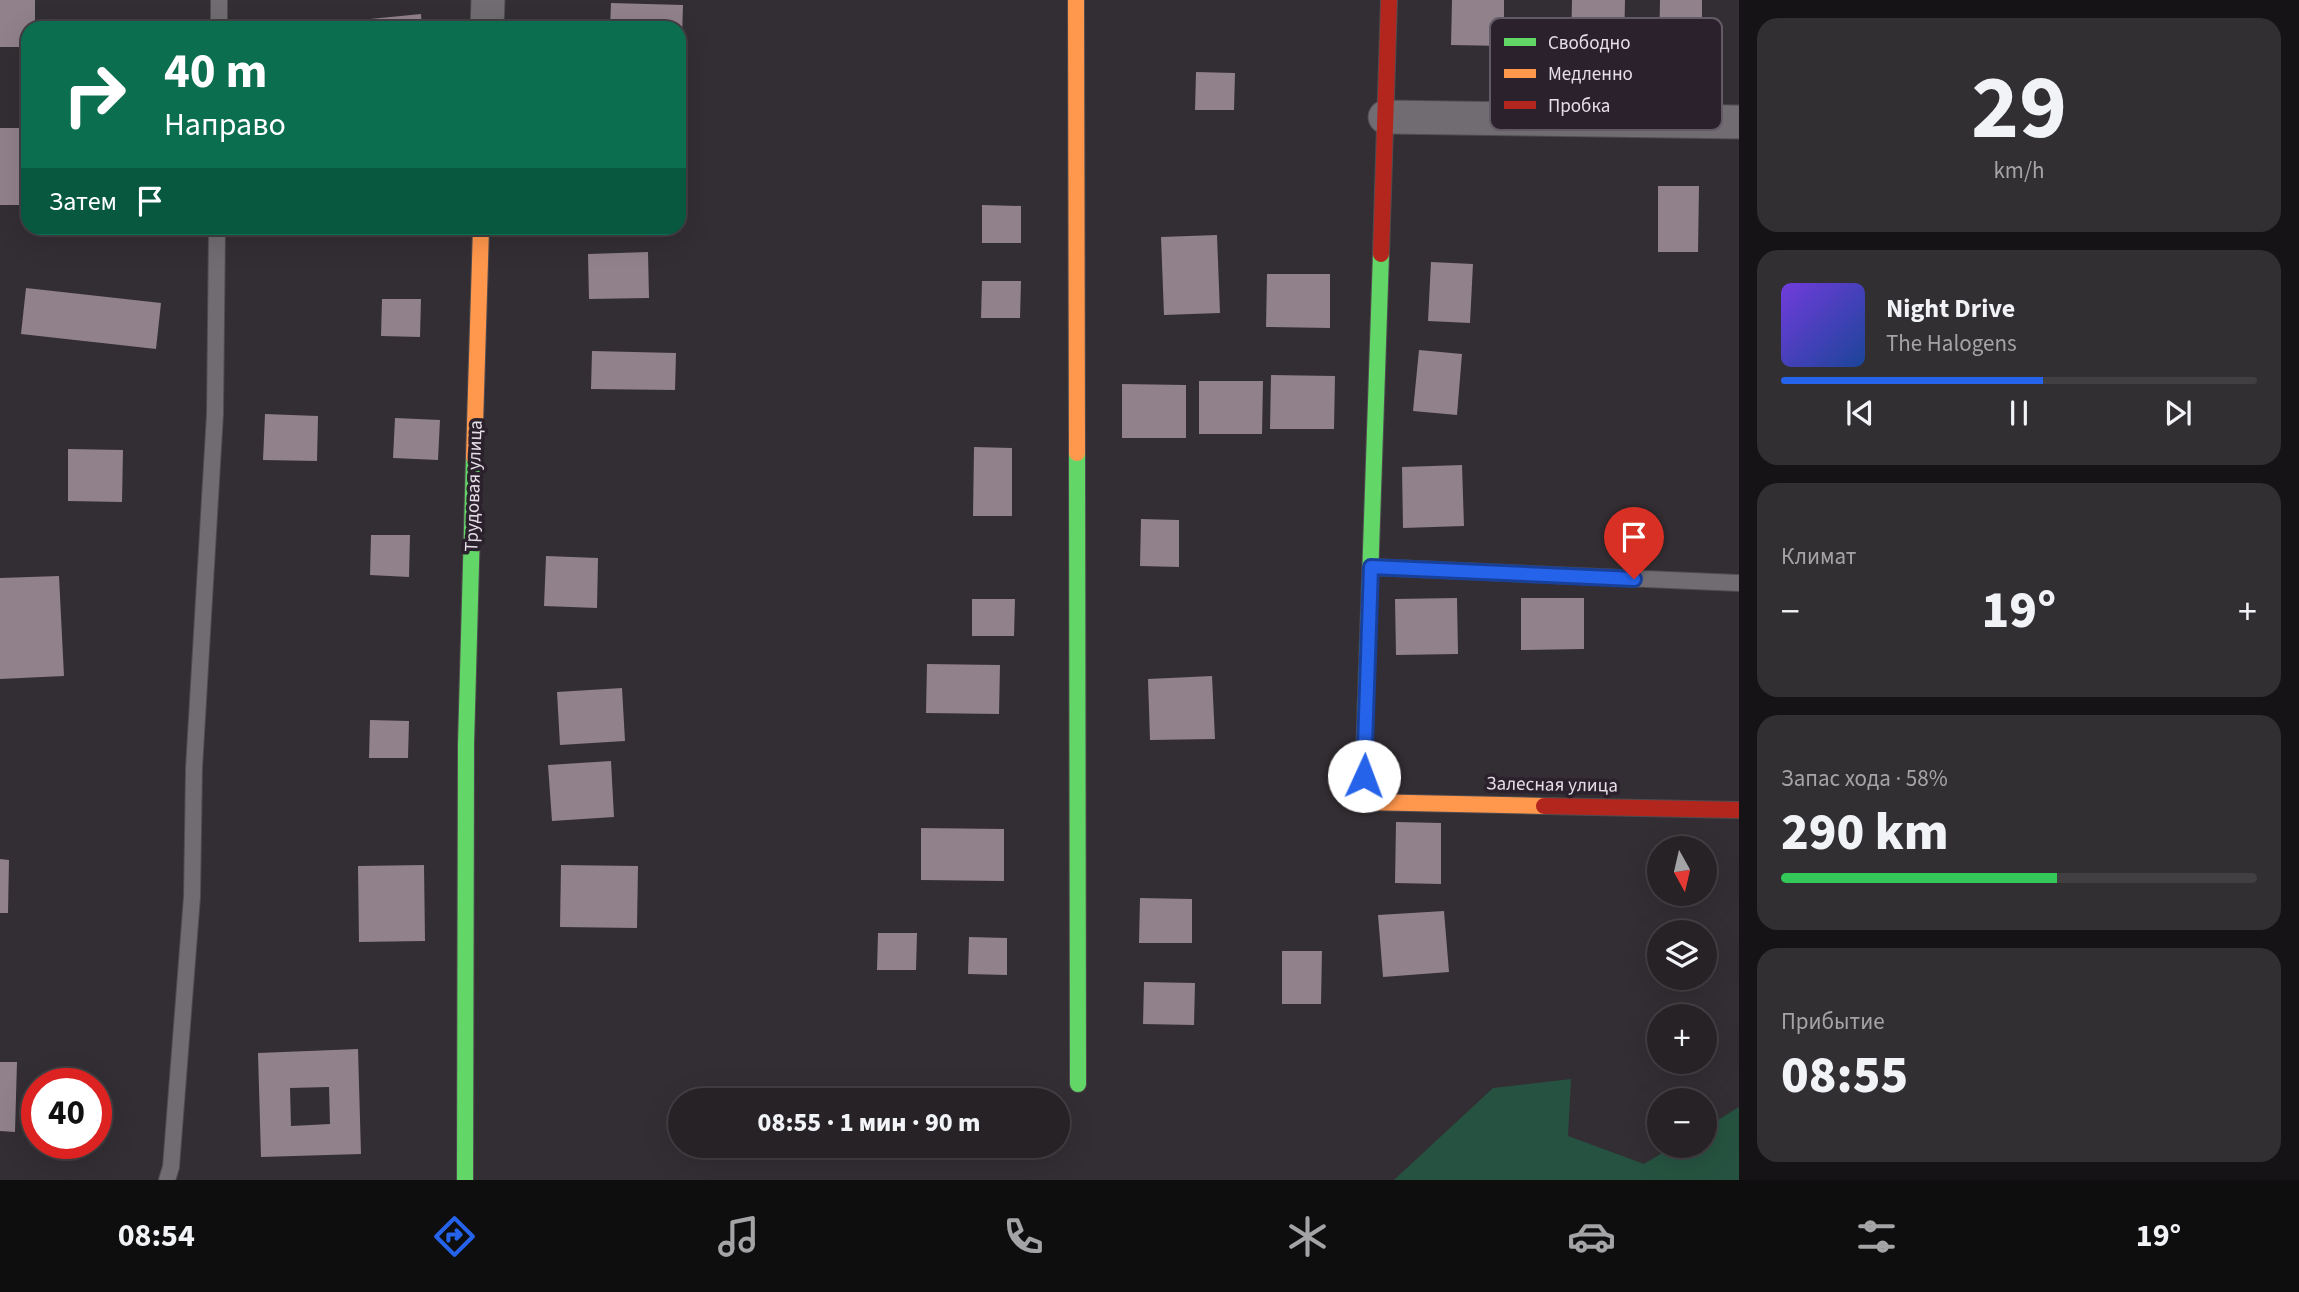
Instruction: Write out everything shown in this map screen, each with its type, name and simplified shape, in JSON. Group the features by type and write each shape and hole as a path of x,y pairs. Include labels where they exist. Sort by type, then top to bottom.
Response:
{"street":[{"path":"487,21 488,0"},
{"path":"1076,0 1078,1084"},
{"path":"1371,567 1389,0"},
{"path":"1385,117 1490,118"},
{"name":"Трудовая улица","path":"465,1180 466,744 481,235"},
{"name":"Залесная улица","path":"1371,567 1363,802 1739,810"}],"lane":[{"path":"219,0 219,21"},
{"path":"167,1180 171,1167 192,897 194,768 215,414 217,235"},
{"path":"1371,567 1739,583"}],"green space":[{"path":"1571,1079 1568,1136 1644,1164 1654,1158 1717,1158 1717,1121 1739,1107 1739,1180 1394,1180 1493,1088"}],"building":[{"path":"0,0 35,0 35,21 21,21 21,47 0,47"},
{"path":"1452,0 1504,0 1504,18 1490,18 1490,46 1451,45"},
{"path":"1572,0 1625,0 1625,18 1572,18"},
{"path":"1660,0 1702,0 1702,18 1660,18"},
{"path":"611,3 683,5 683,21 610,21"},
{"path":"421,14 422,21 370,21"},
{"path":"1196,72 1235,73 1234,110 1195,110"},
{"path":"0,128 21,128 21,205 0,205"},
{"path":"1658,186 1699,186 1698,252 1658,252"},
{"path":"982,205 1021,206 1021,243 982,243"},
{"path":"1217,235 1220,313 1164,315 1161,237"},
{"path":"648,252 649,298 589,299 588,254"},
{"path":"1431,262 1473,264 1470,323 1428,321"},
{"path":"1267,274 1330,274 1330,328 1266,327"},
{"path":"982,281 1021,281 1020,318 981,318"},
{"path":"26,288 161,303 156,349 21,334"},
{"path":"382,299 421,299 420,337 381,336"},
{"path":"1419,350 1462,354 1457,415 1413,411"},
{"path":"592,351 676,353 675,390 591,389"},
{"path":"1271,375 1335,376 1334,429 1270,429"},
{"path":"1199,381 1263,381 1262,434 1199,434"},
{"path":"1122,384 1186,385 1186,438 1122,438"},
{"path":"265,414 318,416 317,461 263,460"},
{"path":"395,418 440,420 438,460 393,458"},
{"path":"974,447 1012,448 1012,516 973,516"},
{"path":"68,449 123,450 122,502 68,501"},
{"path":"1462,465 1464,526 1403,528 1402,467"},
{"path":"1141,519 1179,520 1179,567 1140,566"},
{"path":"371,535 410,535 409,577 370,575"},
{"path":"546,556 598,558 597,608 544,606"},
{"path":"59,576 64,676 0,679 0,578"},
{"path":"1457,598 1458,654 1396,655 1395,599"},
{"path":"1521,598 1584,598 1584,649 1521,650"},
{"path":"972,599 1015,599 1014,636 972,636"},
{"path":"927,664 1000,665 999,714 926,713"},
{"path":"1212,676 1215,739 1150,740 1148,679"},
{"path":"622,688 625,741 560,745 557,692"},
{"path":"370,720 409,721 408,758 369,758"},
{"path":"611,761 614,817 552,821 548,765"},
{"path":"1396,822 1441,823 1441,884 1395,883"},
{"path":"921,828 1004,829 1004,881 921,880"},
{"path":"0,859 9,860 8,913 0,913"},
{"path":"424,865 425,941 359,942 358,866"},
{"path":"561,865 638,866 637,928 560,927"},
{"path":"1140,898 1192,899 1192,943 1139,943"},
{"path":"1444,911 1449,972 1383,977 1378,915"},
{"path":"878,933 917,933 916,970 877,970"},
{"path":"969,937 1007,938 1007,975 968,974"},
{"path":"1282,951 1322,951 1321,1004 1282,1004"},
{"path":"1144,982 1195,983 1194,1025 1143,1024"},
{"path":"358,1049 361,1154 261,1157 258,1053","holes":["329,1087 330,1124 291,1126 290,1088"]},
{"path":"0,1062 17,1062 15,1132 0,1131"}],"traffic: fast":[{"path":"1365,727 1381,254"},
{"path":"1077,453 1078,1084"},
{"path":"465,1180 466,744 474,457"}],"traffic: slow":[{"path":"1076,0 1077,453"},
{"path":"474,457 481,235"},
{"path":"1365,727 1363,802 1544,806"}],"traffic: jam":[{"path":"1381,254 1389,0"},
{"path":"1544,806 1739,810"}],"route":[{"path":"1364,776 1371,567 1634,579"}]}
